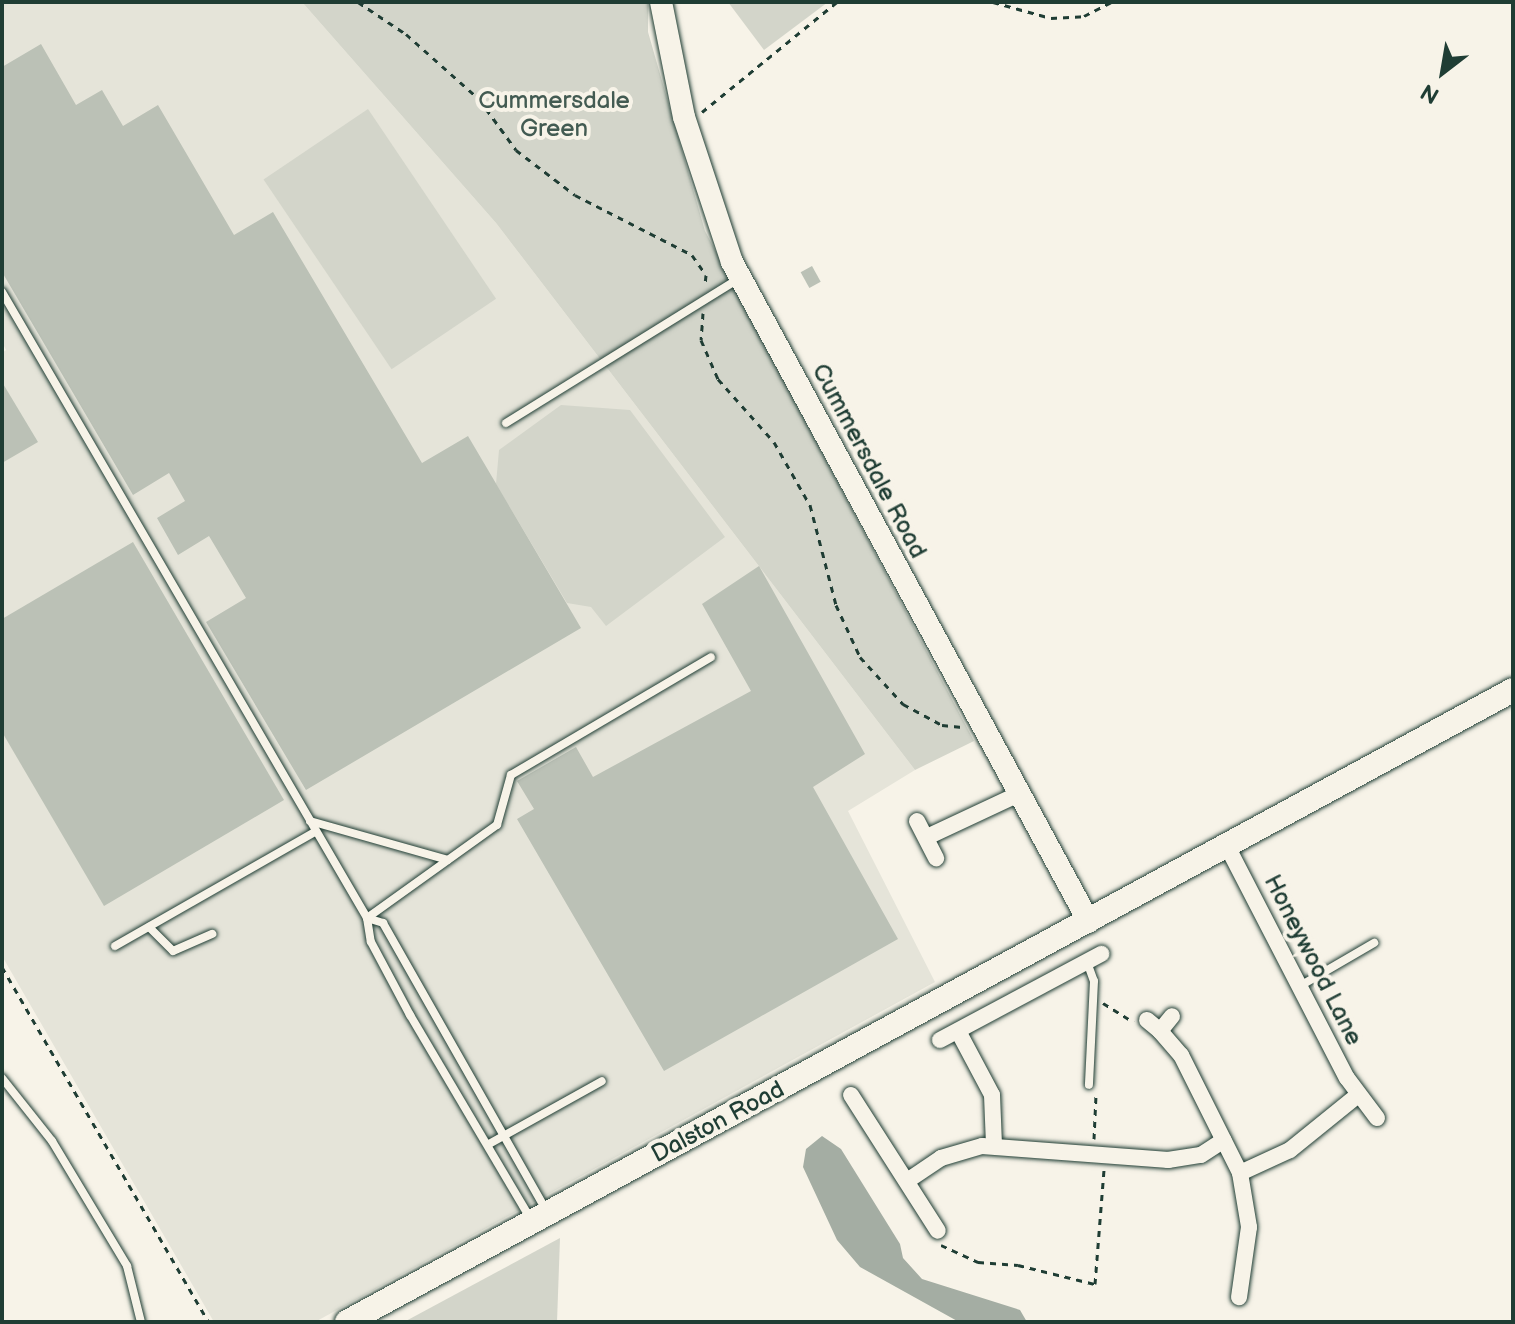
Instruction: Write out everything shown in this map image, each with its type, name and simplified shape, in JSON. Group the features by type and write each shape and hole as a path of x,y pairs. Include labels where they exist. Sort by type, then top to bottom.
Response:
{"main road":[{"name":"Dalston Road","path":"347,1322 1513,690"}],"street":[{"name":"Cummersdale Road","path":"661,2 687,125 741,277 1089,922"},
{"path":"927,837 1019,794"},
{"path":"917,821 936,858"},
{"name":"Honeywood Lane","path":"1227,846 1358,1095 1377,1118"},
{"path":"940,1040 1094,958"},
{"path":"1172,1016 1153,1025 1181,1055 1240,1173 1249,1227 1239,1297"},
{"path":"958,1031 992,1095 994,1145"},
{"path":"851,1095 938,1231"},
{"path":"1240,1173 1290,1150 1358,1095"},
{"path":"907,1181 955,1152 994,1145 1168,1160 1201,1155 1224,1140"}],"lane":[{"path":"506,423 741,277"},
{"path":"2,292 367,918 366,930 386,971 489,1144 540,1217"},
{"path":"367,918 497,825 511,775 711,657"},
{"path":"309,821 448,860"},
{"path":"115,946 315,832"},
{"path":"367,918 383,923 503,1136 540,1217"},
{"path":"149,927 173,951 212,934"},
{"path":"1300,986 1374,943"},
{"path":"1089,1085 1094,958"},
{"path":"2,1078 52,1141 127,1266 141,1322"},
{"path":"489,1144 602,1081"}],"path":[{"path":"358,2 427,53 479,99 516,150 575,195 692,255 706,275 701,340 708,360 718,379 774,442 810,505 836,605 860,657 877,680 922,716 953,726 981,724"},
{"path":"687,125 837,2"},
{"path":"993,2 1051,18 1084,16 1111,2"},
{"path":"2,967 209,1322"},
{"path":"1103,1003 1137,1024 1153,1025"}],"shaded area":[{"path":"2,2 302,2 496,223 915,770 848,811 935,982 315,1322 214,1322 2,956 2,353 6,350 2,342"},
{"path":"822,1136 841,1149 900,1244 903,1258 922,1279 1020,1310 1027,1322 959,1322 860,1267 837,1240 803,1167 806,1149"}],"green space":[{"name":"Cummersdale Green","path":"302,2 648,2 648,32 705,231 974,741 915,770 496,223"},
{"path":"728,2 828,2 764,50"},
{"path":"368,109 496,299 392,369 264,179"},
{"path":"561,405 630,410 725,537 606,626 591,607 567,603 496,484 499,450"},
{"path":"560,1238 557,1322 404,1322"}],"building":[{"path":"41,44 76,105 102,90 123,126 158,105 234,235 273,212 422,463 468,436 581,628 306,790 206,622 246,598 209,536 178,555 157,518 185,501 169,473 133,495 2,272 2,67"},
{"path":"812,266 821,282 809,288 801,272"},
{"path":"2,382 38,442 2,463"},
{"path":"133,542 284,800 104,906 2,732 2,619"},
{"path":"759,566 865,754 813,787 898,939 664,1071 517,819 534,809 517,781 576,747 593,777 751,691 702,604"}]}
